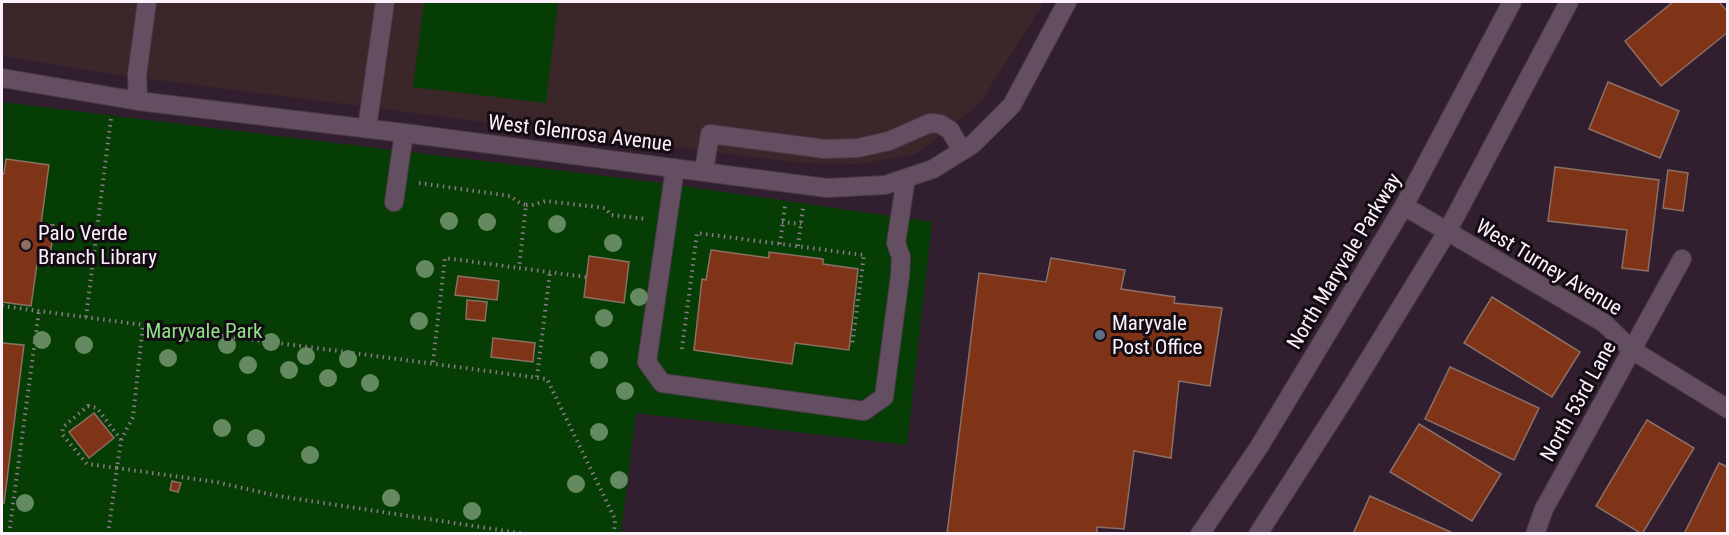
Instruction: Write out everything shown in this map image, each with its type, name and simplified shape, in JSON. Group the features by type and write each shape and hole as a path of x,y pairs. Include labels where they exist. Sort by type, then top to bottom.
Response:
{"street":[{"path":"138,101 137,75 147,2"},
{"path":"367,128 385,2"},
{"name":"West Glenrosa Avenue","path":"2,78 138,101 367,128 828,188 885,185 933,169 962,151 973,144 1012,105 1067,2"},
{"name":"North Maryvale Parkway","path":"1200,534 1259,447 1404,206 1512,2"},
{"path":"1258,534 1447,232 1569,2"},
{"path":"704,171 710,134 825,149 858,148 889,141 930,123 939,124 950,130 962,151"},
{"path":"394,202 404,133"},
{"path":"675,168 647,362 663,383 864,411 884,397 900,276 901,257 896,243 906,178"},
{"name":"West Turney Avenue","path":"1404,206 1604,323 1632,350 1728,409"},
{"name":"North 53rd Lane","path":"1535,534 1544,509 1682,260"}],"path":[{"path":"86,317 114,97"},
{"path":"419,183 510,196 520,204 532,206 546,201 605,208 615,216 657,220"},
{"path":"519,268 526,205"},
{"path":"780,244 784,206 803,208 798,246"},
{"path":"782,222 801,224"},
{"path":"682,349 697,233 864,255 852,346"},
{"path":"433,363 445,258 586,277"},
{"path":"537,377 550,272"},
{"path":"2,306 547,379 615,519 614,534"},
{"path":"9,534 39,311"},
{"path":"108,534 121,440 133,417 143,324"},
{"path":"121,440 97,408 88,406 63,427 63,434 87,464 216,482 278,496 526,534"}],"shaded area":[{"path":"2,2 1044,2 980,103 916,154 859,164 801,163 104,73 2,56"}],"green space":[{"path":"424,2 558,2 546,103 413,87"},
{"name":"Maryvale Park","path":"2,102 662,183 932,222 907,445 636,413 621,533 2,534"}],"building":[{"path":"1673,2 1719,2 1728,12 1728,32 1661,86 1625,41"},
{"path":"1608,82 1679,111 1660,158 1589,129"},
{"name":"Palo Verde Branch Library","path":"6,159 49,165 41,224 54,225 49,266 37,264 31,306 2,302 2,174 4,174"},
{"path":"1555,167 1659,180 1648,271 1622,268 1627,230 1548,221"},
{"path":"1668,170 1688,173 1683,211 1663,208"},
{"path":"711,250 769,258 769,252 823,259 823,264 858,269 849,350 795,343 792,364 694,350 702,279 706,280"},
{"path":"589,256 629,262 624,303 584,297"},
{"path":"1051,258 1125,270 1121,289 1175,297 1174,303 1222,308 1210,386 1179,381 1171,458 1134,451 1124,529 1097,527 1097,534 947,534 979,273 1046,282"},
{"path":"458,276 499,281 497,300 455,295"},
{"path":"1492,297 1580,352 1552,397 1464,343"},
{"path":"467,300 487,302 485,321 466,319"},
{"path":"493,338 535,343 533,362 491,357"},
{"path":"2,343 24,345 4,503 2,502"},
{"path":"1450,367 1539,408 1514,460 1425,419"},
{"path":"94,413 114,438 89,458 69,432"},
{"path":"1647,420 1694,448 1642,534 1596,506"},
{"path":"1419,424 1501,474 1472,521 1390,472"},
{"path":"1719,463 1728,467 1728,534 1684,534"},
{"path":"172,481 181,483 178,492 170,490"},
{"path":"1370,496 1455,534 1353,534"}],"place":[{"name":"Palo Verde Branch Library","path":"26,245"},
{"name":"Maryvale Post Office","path":"1100,335"}]}
